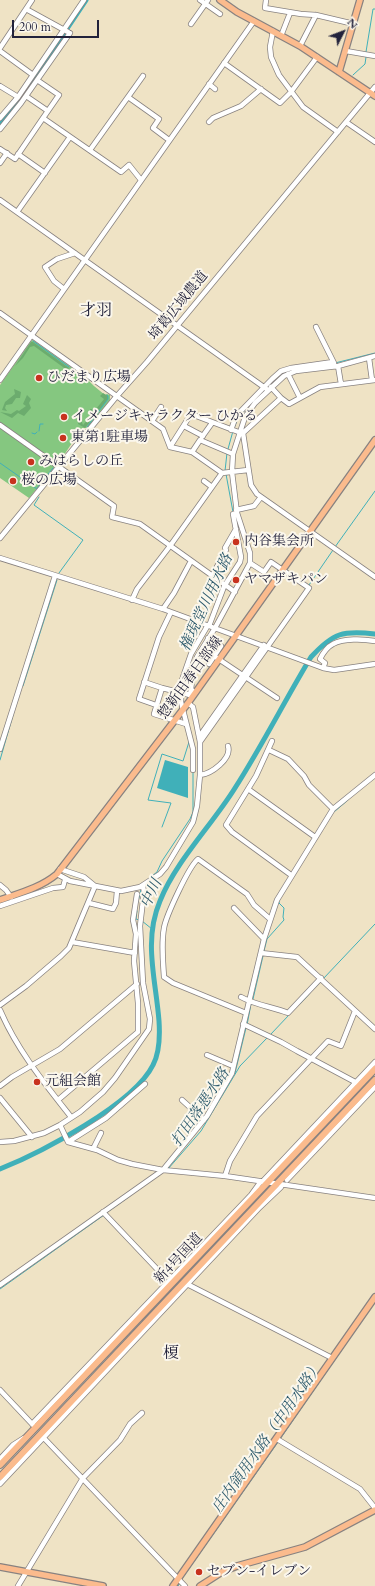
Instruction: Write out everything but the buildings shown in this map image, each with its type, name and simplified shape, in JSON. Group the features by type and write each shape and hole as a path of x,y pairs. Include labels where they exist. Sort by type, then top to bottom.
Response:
{"highway":[{"name":"新4号国道","path":"0,1465 27,1436 34,1426 249,1200 263,1183 358,1083 375,1069"},
{"name":"新4号国道","path":"0,1477 42,1435 279,1185 375,1080"}],"main road":[{"path":"220,0 237,12 300,46 372,94"},
{"path":"340,72 360,0"},
{"name":"惣新田春日部線","path":"0,900 32,889 49,880 58,872 184,707 193,691 220,660 375,440"},
{"path":"173,1586 375,1297"},
{"path":"200,1586 222,1572 237,1566 304,1547 375,1508"},
{"path":"0,1568 103,1586"}],"street":[{"path":"24,0 31,2 0,50 33,75"},
{"path":"0,129 38,80 84,0"},
{"path":"200,0 207,2 220,14"},
{"path":"266,0 265,8 290,13 316,15 354,24"},
{"path":"191,24 207,2"},
{"path":"26,9 67,31"},
{"path":"281,36 290,13"},
{"path":"300,46 316,15"},
{"path":"0,380 254,21"},
{"path":"0,118 18,97 67,31"},
{"path":"273,31 270,47 279,76 303,107 338,132"},
{"path":"346,52 375,56"},
{"path":"224,63 280,103 291,92 317,57"},
{"path":"90,150 143,76"},
{"path":"0,149 15,159 59,95 38,80"},
{"path":"209,84 215,89"},
{"path":"0,86 18,97"},
{"name":"埼葛広域農道","path":"0,538 346,122 372,94 375,87"},
{"path":"209,122 213,118 241,106 261,89"},
{"path":"26,96 48,111"},
{"path":"128,97 159,119 152,128 170,140"},
{"path":"43,118 121,172 129,164 141,180"},
{"path":"346,122 375,142"},
{"path":"17,212 70,137"},
{"path":"0,163 7,153"},
{"path":"18,154 45,173"},
{"path":"0,200 289,404 320,386 374,380 369,359"},
{"path":"64,289 54,281 46,267 57,259 75,253"},
{"path":"0,313 163,429 170,446"},
{"path":"316,327 335,365 341,384"},
{"path":"231,430 236,416 284,374 369,359 375,356"},
{"path":"369,359 375,361"},
{"path":"144,682 182,694 190,694 193,691 194,666 208,638 210,626 225,585 240,561 239,529 232,472 233,454 245,417 250,409 268,388 284,374"},
{"path":"284,374 300,398"},
{"path":"241,433 281,398"},
{"path":"152,421 161,407"},
{"path":"170,446 191,414 241,433"},
{"path":"192,452 212,423"},
{"path":"0,425 114,506 112,518 140,524 235,592"},
{"path":"184,426 202,438 233,454"},
{"path":"241,433 251,485 257,494 375,577"},
{"path":"170,446 192,452 222,473 248,470"},
{"path":"132,600 137,589 170,546 222,473"},
{"path":"204,481 212,487"},
{"path":"236,511 254,506 261,497"},
{"path":"193,770 191,739 186,724 182,694 185,669 199,639 235,592 250,564 250,553 239,529"},
{"path":"212,576 226,550 225,548 239,529"},
{"path":"0,558 163,609 237,635 322,668 334,670 375,664"},
{"path":"163,609 174,593 191,561"},
{"path":"200,739 265,646 308,588 271,562 264,572 250,564 240,561"},
{"path":"0,749 55,576"},
{"path":"156,705 139,699 158,636 171,612"},
{"path":"208,638 221,646 209,664"},
{"path":"322,668 325,663 320,659 332,644 358,640 375,641"},
{"path":"214,656 277,698"},
{"path":"162,688 154,714 186,724"},
{"path":"58,872 65,880 117,891 132,890 143,886 160,874 166,867 196,815 200,775 200,739 192,707 184,707"},
{"path":"272,741 256,776 226,826 291,876"},
{"path":"200,775 208,774 227,758 229,751 228,746"},
{"path":"269,750 288,759 304,776 309,785 333,809"},
{"path":"0,1285 163,1170 204,1120 232,1073 264,939 277,900 333,809 375,775"},
{"path":"248,789 315,837"},
{"path":"246,1013 173,983 164,977 164,928 170,911 186,877 198,859 247,894 254,905 270,919"},
{"path":"58,872 84,877 95,886"},
{"path":"0,906 53,888 63,887 65,880"},
{"path":"0,885 11,897"},
{"path":"0,1005 26,986 61,956 72,942 95,886"},
{"path":"0,1142 32,1137 60,1125 80,1112 110,1085 149,1029 150,1019 142,983 140,926 144,892 143,886"},
{"path":"89,903 113,909 115,907 117,891"},
{"path":"58,1100 138,1032 135,952 136,934 133,920 138,894"},
{"path":"234,908 264,939"},
{"path":"72,942 135,952"},
{"path":"261,953 297,957 375,1029"},
{"path":"242,997 249,1001 288,1013 321,978"},
{"path":"0,1086 60,1049 136,984 142,983"},
{"path":"0,1010 7,1027 32,1065 71,1117"},
{"path":"225,1176 230,1161 258,1116 328,1041 341,1046 356,1011"},
{"path":"243,1024 281,1042 358,1083 375,1062"},
{"path":"207,1055 233,1066"},
{"path":"68,1142 106,1118 145,1084"},
{"path":"287,1180 297,1165 326,1139 374,1090"},
{"path":"0,1098 32,1137"},
{"path":"182,1100 204,1120"},
{"path":"60,1125 68,1142 93,1149 118,1160 163,1170 225,1176 263,1183 375,1198"},
{"path":"93,1149 101,1133"},
{"path":"104,1212 157,1268 174,1278"},
{"path":"186,1283 332,1358"},
{"path":"0,1390 34,1426"},
{"path":"18,1586 82,1478 120,1440 130,1424 142,1413"},
{"path":"0,1484 42,1435 185,1586"},
{"path":"0,1459 15,1442 27,1436"},
{"path":"277,1439 360,1489 375,1508"}],"green space":[{"path":"33,340 85,377 105,395 110,395 110,400 88,428 83,428 62,458 29,498 0,478 0,385"},
{"path":"31,342 69,368 67,370 34,346 30,347 23,358 15,366"},
{"path":"14,389 21,392 20,398 16,398 12,404 6,405 5,408 7,411 2,410 5,402 15,394"},
{"path":"103,393 108,396 108,399 85,428 78,424 81,420 83,425 92,415 90,409 96,409 104,399 100,396"},
{"path":"27,395 31,399 29,403 31,408 24,416 18,413 12,418 0,412 11,414 17,410 19,411 26,406 23,404"}],"water":[{"path":"165,760 188,767 188,798 157,788"}],"waterway":[{"path":"0,125 16,105 86,0"},
{"path":"366,52 373,9 375,9"},
{"path":"353,75 365,64 366,57"},
{"path":"33,341 69,367"},
{"name":"権現堂川用水路","path":"335,363 375,353"},
{"path":"72,369 84,377"},
{"name":"権現堂川用水路","path":"279,376 285,372"},
{"path":"87,427 108,399 107,395"},
{"name":"権現堂川用水路","path":"234,428 238,418 255,399"},
{"path":"39,431 40,424 43,424"},
{"name":"権現堂川用水路","path":"228,449 233,431"},
{"path":"32,433 35,434 37,432"},
{"name":"権現堂川用水路","path":"225,471 227,453"},
{"path":"0,463 37,489"},
{"path":"37,488 53,468"},
{"name":"権現堂川用水路","path":"226,474 233,512"},
{"path":"335,547 375,491"},
{"path":"39,497 34,505 83,540 59,573"},
{"path":"309,585 333,550"},
{"path":"23,686 57,580"},
{"name":"中川","path":"0,1169 17,1162 84,1126 107,1111 143,1080 153,1065 159,1044 159,1021 151,946 155,916 167,886 185,857 235,788 255,756 311,657 332,638 339,635 346,633 375,634"},
{"path":"0,760 13,715"},
{"path":"162,827 171,803 148,800 162,754 183,761 189,742"},
{"name":"権現堂川用水路","path":"148,879 157,872 162,861 190,819 193,812 193,771"},
{"path":"334,812 348,800"},
{"name":"権現堂川用水路","path":"138,902 141,889"},
{"path":"264,951 267,939 284,920 284,908 279,902"},
{"name":"権現堂川用水路","path":"137,911 136,919 139,920"},
{"name":"権現堂川用水路","path":"142,921 152,929"},
{"name":"打田落悪水路","path":"323,979 375,924"},
{"path":"253,999 263,956"},
{"name":"打田落悪水路","path":"300,1004 321,981"},
{"path":"247,1025 251,1004"},
{"name":"打田落悪水路","path":"271,1034 289,1015"},
{"path":"235,1073 246,1028"},
{"name":"打田落悪水路","path":"168,1169 201,1131 240,1066 267,1038"},
{"name":"打田落悪水路","path":"106,1213 130,1196"},
{"name":"打田落悪水路","path":"0,1289 104,1215"},
{"name":"庄内領用水路（中用水路）","path":"280,1439 359,1325"},
{"name":"庄内領用水路（中用水路）","path":"181,1580 278,1442"}],"place":[{"name":"ひだまり広場","path":"39,378"},
{"name":"イメージキャラクター ひかる","path":"64,417"},
{"name":"東第1駐車場","path":"63,438"},
{"name":"みはらしの丘","path":"31,462"},
{"name":"桜の広場","path":"13,481"},
{"name":"内谷集会所","path":"236,542"},
{"name":"ヤマザキパン","path":"236,580"},
{"name":"元組会館","path":"37,1082"},
{"name":"セブン-イレブン","path":"199,1572"}],"district":[{"name":"才羽","path":"96,311"},
{"name":"榎","path":"171,1354"}]}
